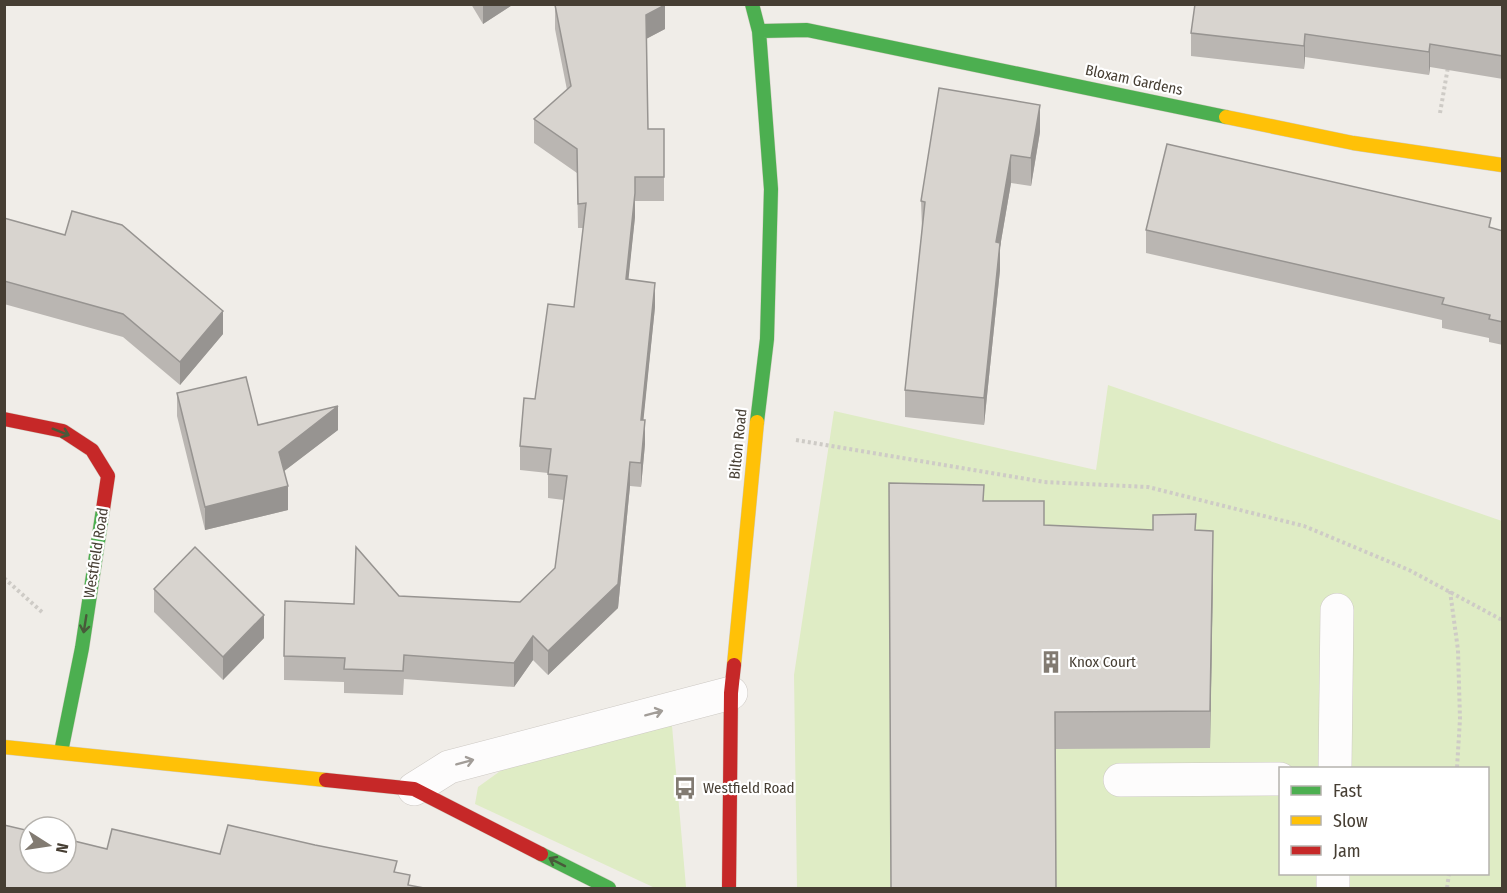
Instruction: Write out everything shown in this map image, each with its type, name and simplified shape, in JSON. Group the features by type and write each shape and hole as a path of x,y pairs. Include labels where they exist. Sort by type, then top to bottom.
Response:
{"street":[{"name":"Bilton Road","path":"729,888 730,693 767,339 771,189 759,31 752,4"},
{"name":"Bloxam Gardens","path":"759,31 807,30 1353,142 1503,165"},
{"name":"Westfield Road","path":"4,418 63,431 92,450 108,476 82,648 61,752"},
{"path":"1335,767 1336,610"},
{"path":"414,789 449,767 730,693"},
{"path":"4,747 414,789 609,888"},
{"path":"1120,780 1279,779"}],"path":[{"path":"1432,155 1449,61"},
{"path":"754,447 797,440 1044,482 1148,486 1304,526 1409,570 1503,620"},
{"path":"1450,591 1458,650 1460,719 1457,767"}],"green space":[{"path":"1108,385 1502,521 1502,888 797,888 794,675 834,411 1096,470"},
{"path":"671,714 686,887 655,888 475,804 478,787 514,761"}],"building":[{"path":"1195,4 1503,4 1503,56 1430,44 1429,52 1305,34 1304,46 1191,33"},
{"path":"555,5 665,5 646,15 648,129 664,129 664,177 635,177 626,279 655,283 641,420 645,420 641,463 630,462 618,584 548,651 533,636 514,663 404,655 403,671 344,669 345,658 284,656 285,601 354,604 356,547 399,596 520,602 555,568 567,476 548,474 551,449 520,446 524,398 535,399 548,304 574,307 586,203 578,204 577,149 534,119 571,86"},
{"path":"939,88 1040,105 1031,158 1011,155 996,242 1000,243 984,398 905,390 925,202 921,201"},
{"path":"1167,144 1491,218 1489,227 1503,231 1503,322 1489,319 1490,315 1442,304 1444,298 1146,230"},
{"path":"72,211 122,225 223,311 180,362 123,314 4,281 4,218 65,235"},
{"path":"246,377 258,425 338,406 279,452 288,486 205,507 177,393"},
{"name":"Knox Court","path":"889,483 984,485 983,501 1044,501 1044,525 1153,530 1153,515 1196,514 1195,530 1213,531 1210,711 1055,712 1056,888 891,888"},
{"path":"195,547 264,615 223,657 154,589"},
{"path":"4,825 18,828 18,875 78,875 78,842 107,849 112,829 220,854 228,825 397,861 394,872 410,875 408,885 424,888 4,888"}],"traffic: fast":[{"path":"752,4 759,31 771,189 767,339 757,422"},
{"path":"759,31 807,30 1226,117"},
{"path":"61,752 82,648 103,509"},
{"path":"541,854 609,888"}],"traffic: slow":[{"path":"1226,117 1353,143 1502,165"},
{"path":"734,665 757,422"},
{"path":"4,747 326,780"}],"traffic: jam":[{"path":"4,419 63,431 92,450 108,476 103,509"},
{"path":"729,888 731,693 734,665"},
{"path":"326,780 414,789 541,854"}],"place":[{"name":"Knox Court","path":"1051,662"},
{"name":"Westfield Road","path":"685,788"}]}
